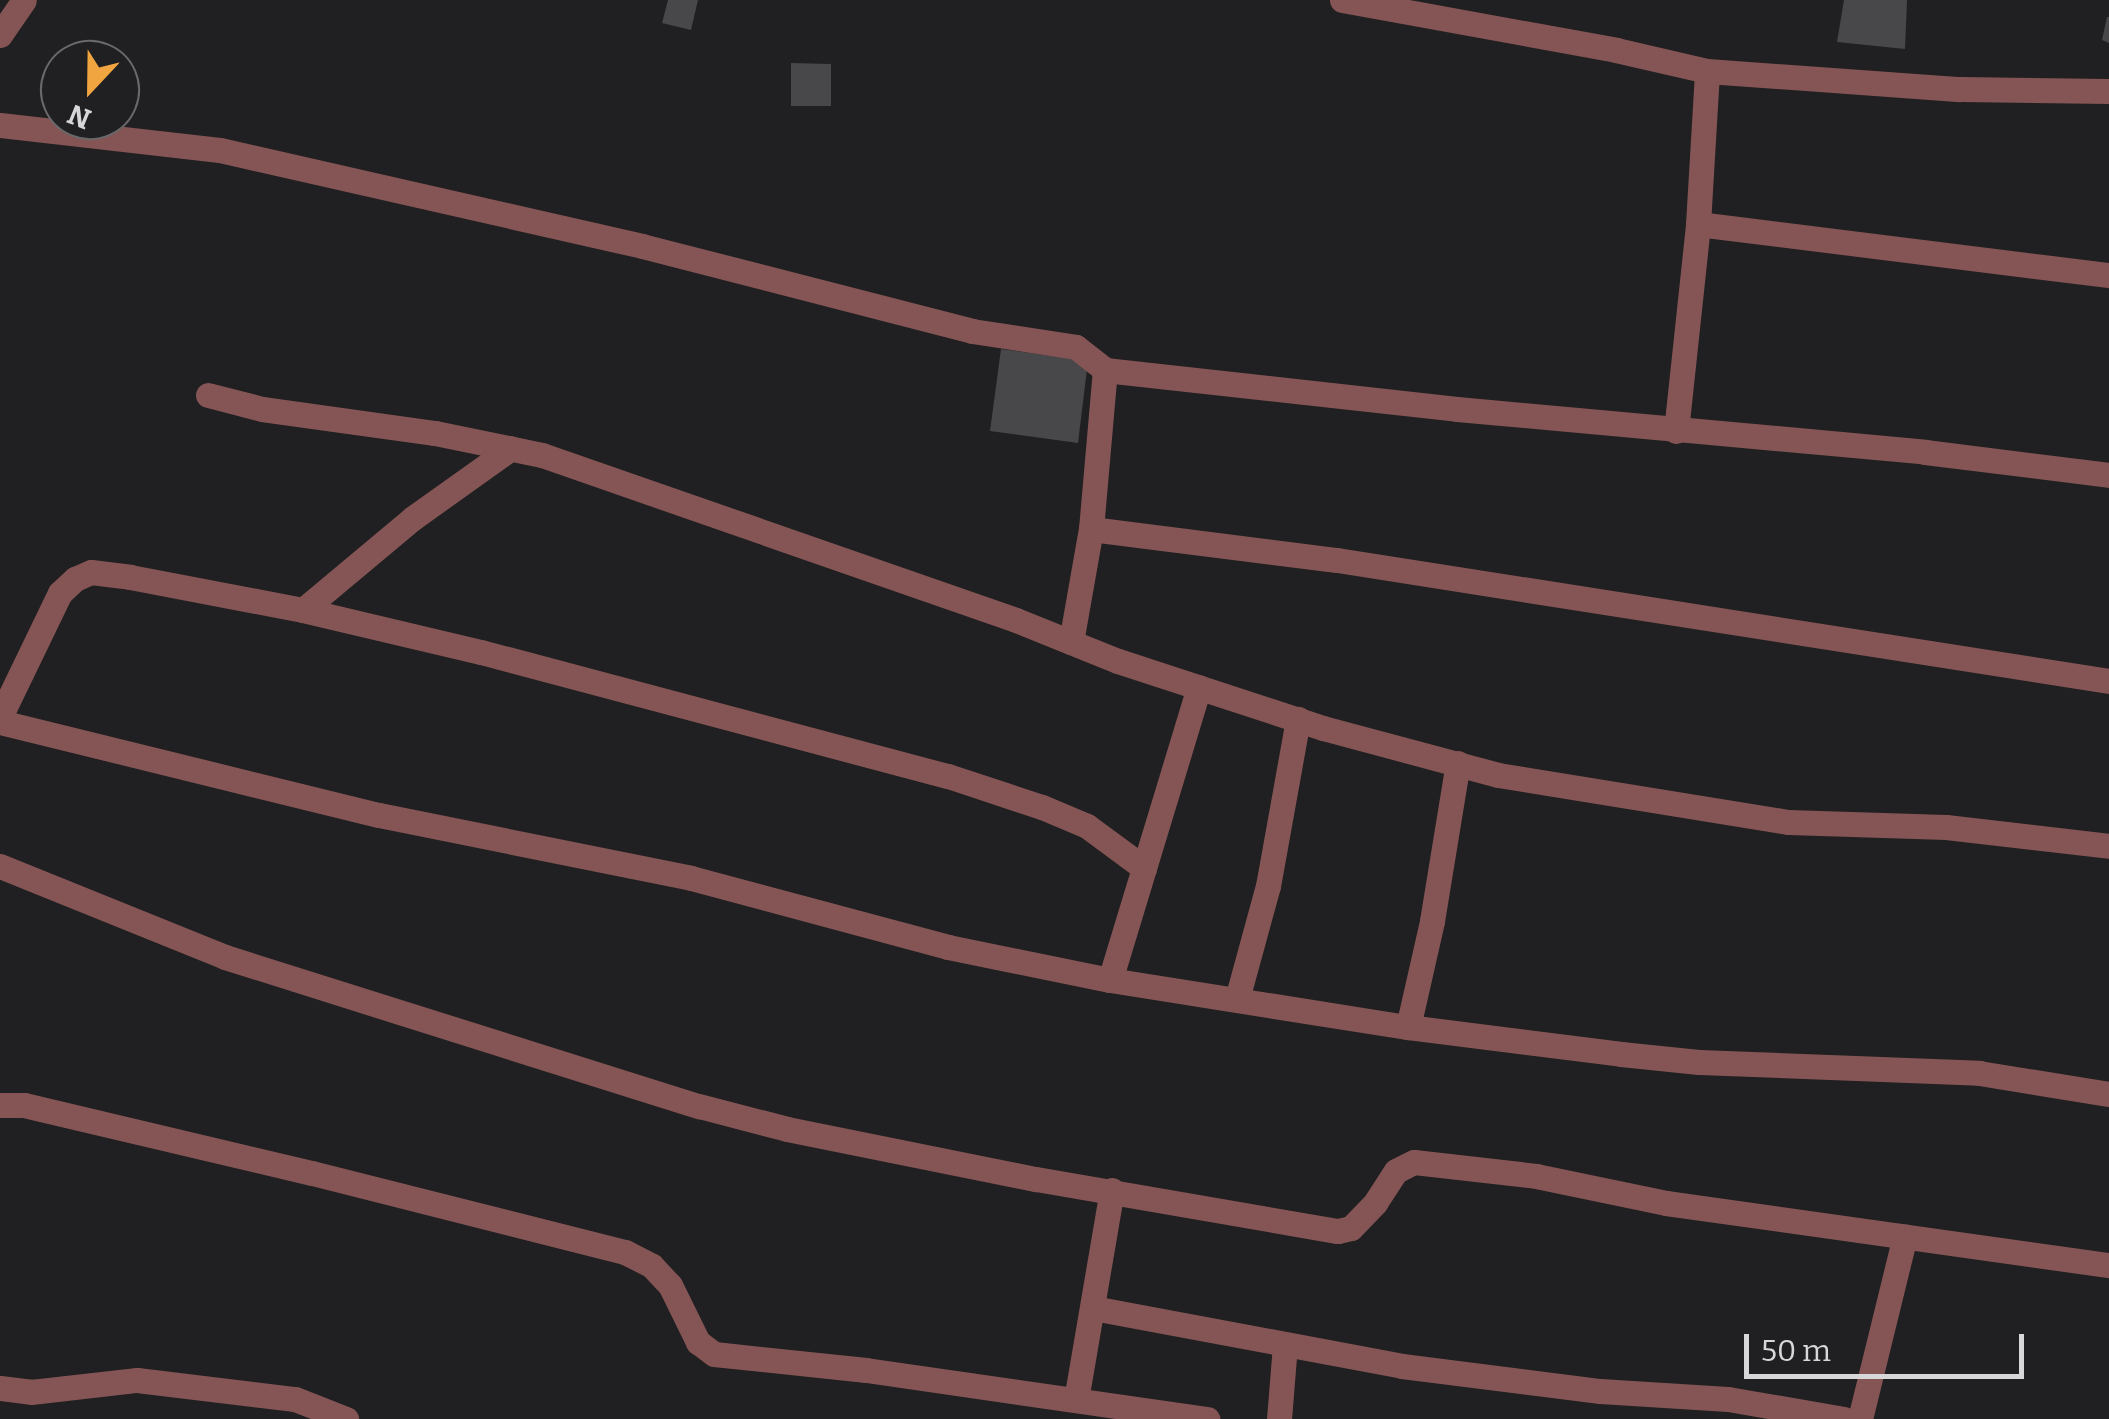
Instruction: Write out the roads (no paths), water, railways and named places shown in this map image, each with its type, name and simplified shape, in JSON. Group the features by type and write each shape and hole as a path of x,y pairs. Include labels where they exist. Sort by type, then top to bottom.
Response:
{"street":[{"path":"0,35 24,0"},
{"path":"1342,0 1616,50 1707,71 1960,89 2109,91"},
{"path":"1676,431 1698,224 1707,71"},
{"path":"0,125 220,150 642,246 972,331 1076,346 1091,354 1105,370 1676,431 1924,452 2109,475"},
{"path":"1698,224 2109,275"},
{"path":"1070,642 1090,529 1105,370"},
{"path":"208,395 262,409 511,448 648,488 1070,642 1298,719 1570,790 1788,822 1946,828 2109,846"},
{"path":"302,610 414,518 511,448"},
{"path":"1090,529 1302,555 2109,681"},
{"path":"1144,868 1086,826 1042,806 948,776 666,699 302,610 91,572 75,579 60,594 0,720 378,815 690,878 948,947 1110,980 1408,1027 1699,1062 1978,1074 2109,1094"},
{"path":"1110,980 1199,687"},
{"path":"1237,999 1268,886 1298,719"},
{"path":"1408,1027 1432,921 1458,763"},
{"path":"0,866 225,956 699,1106 929,1158 1338,1231 1351,1228 1375,1203 1396,1172 1414,1162 1536,1176 1666,1203 2109,1264"},
{"path":"0,1104 24,1105 312,1172 625,1252 652,1266 670,1285 698,1342 714,1354 1208,1419"},
{"path":"1076,1400 1112,1190"},
{"path":"1860,1419 1905,1236"},
{"path":"1092,1308 1402,1366 1600,1391 1728,1399 1844,1419"},
{"path":"1278,1419 1285,1345"},
{"path":"0,1388 30,1392 136,1380 295,1400 346,1419"}]}
